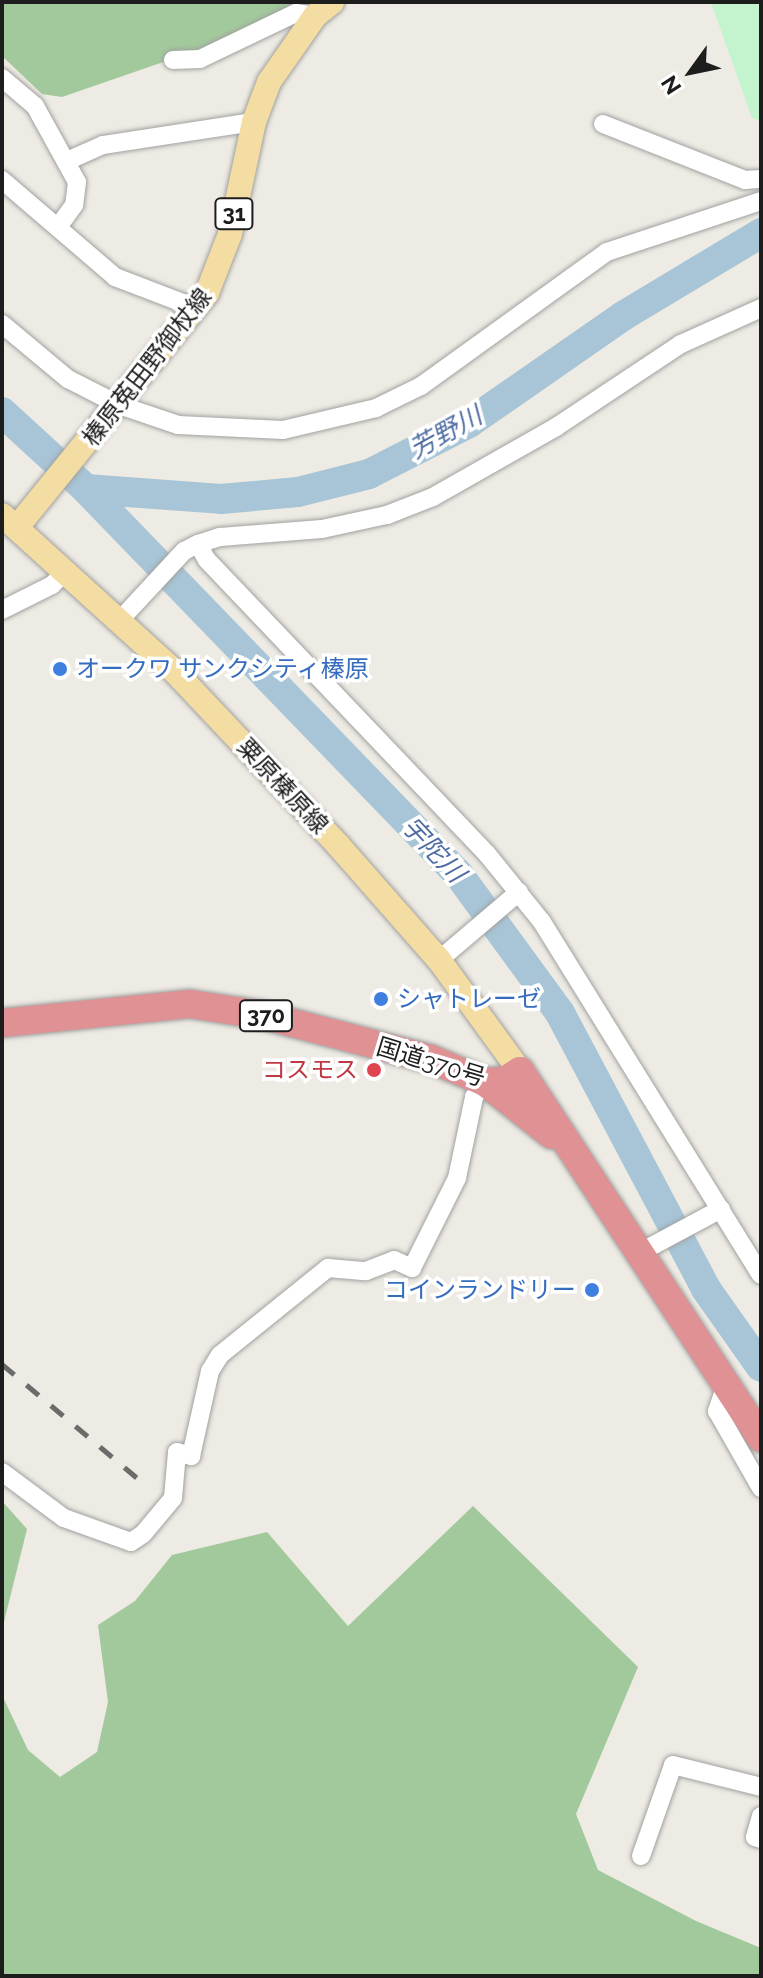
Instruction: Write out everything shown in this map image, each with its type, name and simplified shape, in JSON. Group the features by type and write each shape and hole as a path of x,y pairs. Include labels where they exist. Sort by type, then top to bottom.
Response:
{"highway":[{"name":"国道370号","path":"2,1023 190,1004 262,1015 431,1059 485,1082 504,1081 520,1071 644,1250 761,1438"},
{"path":"485,1082 584,1166"}],"main road":[{"name":"榛原菟田野御杖線","path":"17,518 116,410 196,308 222,260 254,122 269,82 324,9"},
{"name":"粟原榛原線","path":"17,518 338,845 439,960 520,1071"}],"street":[{"path":"173,60 200,59 296,13 324,9"},
{"path":"2,78 35,106 77,182 76,194 58,227"},
{"path":"67,161 103,145 254,122"},
{"path":"603,124 745,180 761,179"},
{"path":"2,180 129,285 196,308"},
{"path":"2,324 68,379 116,410 178,425 235,430 297,428 376,408 457,362 607,252 761,201"},
{"path":"120,620 191,547 220,537 322,529 387,515 433,497 556,427 681,344 761,308"},
{"path":"191,547 207,560 516,894 609,1023 761,1275"},
{"path":"2,610 52,585 67,570"},
{"path":"439,960 516,894"},
{"path":"2,1472 64,1518 131,1542 143,1534 173,1498 177,1452 191,1456 210,1371 220,1355 328,1268 366,1271 394,1260 412,1268 457,1178 474,1097 485,1082"},
{"path":"644,1250 719,1210"},
{"path":"726,1385 717,1411 761,1488"},
{"path":"641,1856 673,1765 761,1787"},
{"path":"761,1816 755,1837 761,1839"}],"green space":[{"path":"2,2 313,2 201,49 62,97 42,94 2,56"},
{"path":"711,2 761,2 761,121 752,118"},
{"path":"2,1501 27,1529 2,1630"},
{"path":"473,1506 638,1667 576,1814 598,1870 696,1921 761,1948 761,1976 2,1976 2,1695 28,1750 60,1777 97,1752 108,1702 98,1625 135,1601 172,1555 267,1532 348,1626"}],"waterway":[{"name":"芳野川","path":"86,489 221,499 298,492 369,474 469,423 623,316 761,233"},
{"name":"宇陀川","path":"2,412 86,489 459,875 560,1013 706,1289 761,1367"}],"railway":[{"path":"2,1364 147,1486"}],"place":[{"name":"オークワ サンクシティ榛原","path":"60,669"},
{"name":"シャトレーゼ","path":"381,999"},
{"name":"コスモス","path":"374,1070"},
{"name":"コインランドリー","path":"592,1290"}]}
